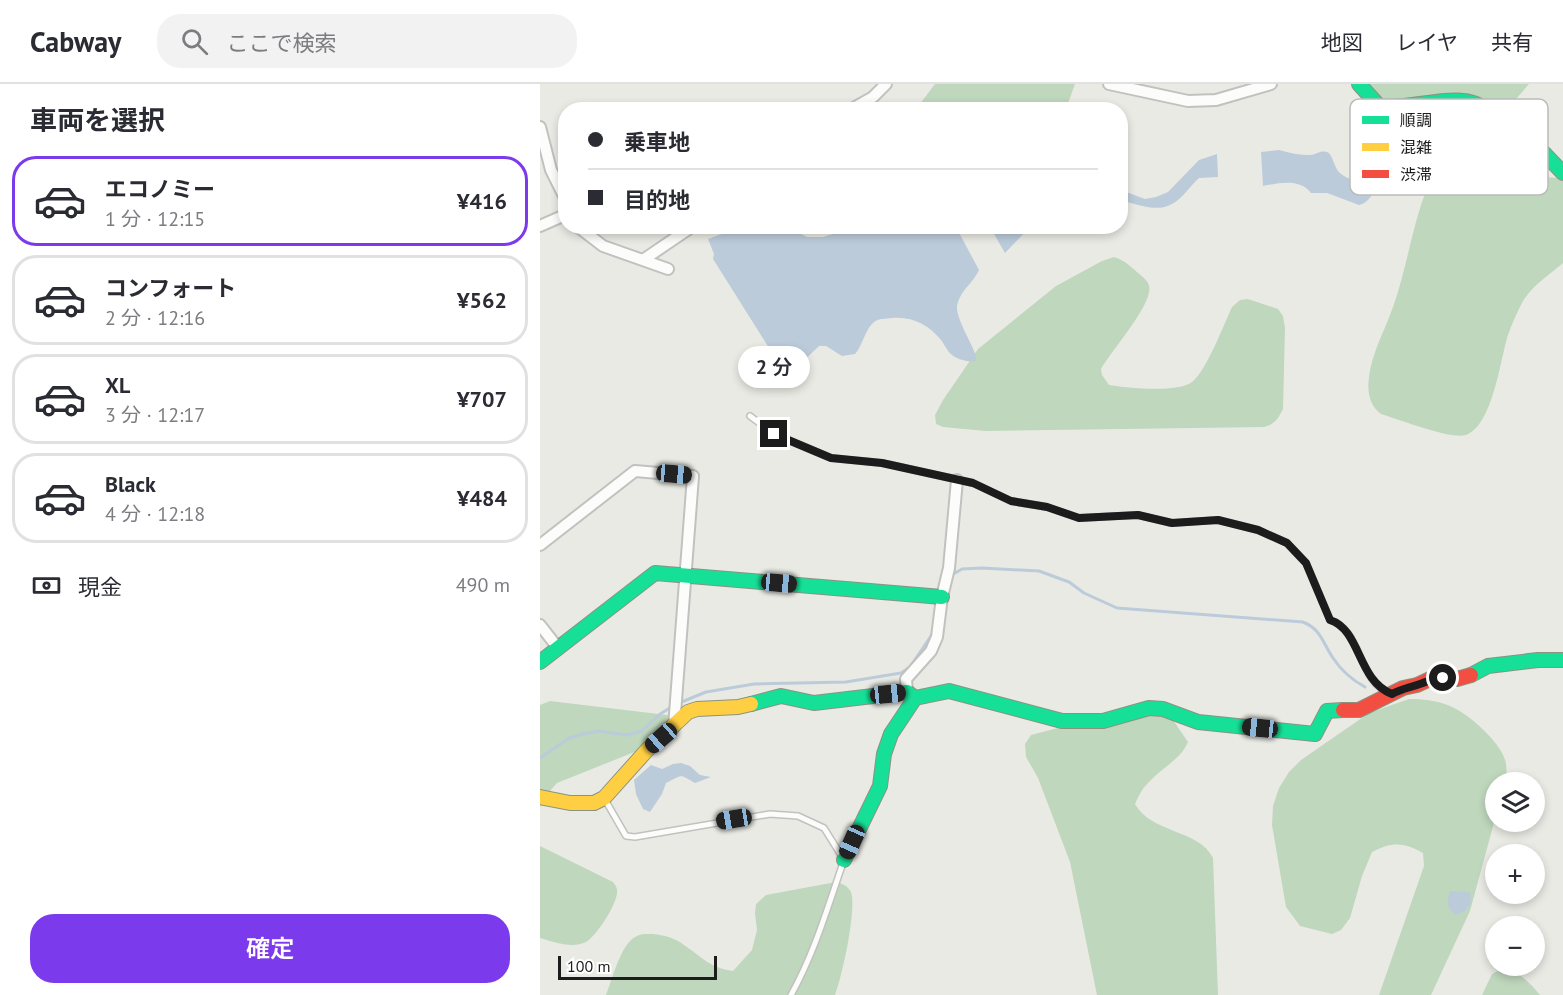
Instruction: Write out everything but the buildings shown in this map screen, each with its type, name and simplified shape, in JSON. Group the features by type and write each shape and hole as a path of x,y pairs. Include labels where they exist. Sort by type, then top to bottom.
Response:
{"street":[{"path":"864,102 886,84"},
{"path":"1109,84 1188,101 1216,100 1271,84"},
{"path":"1359,84 1373,99"},
{"path":"540,127 551,170 558,184"},
{"path":"1548,157 1558,170 1563,172"},
{"path":"540,226 558,219"},
{"path":"587,234 603,246 668,269"},
{"path":"643,260 681,234"},
{"path":"540,545 635,471 693,476 674,727"},
{"path":"844,860 880,786 884,754 891,734 911,695 906,679 931,651 937,637 942,597 949,568 957,480"},
{"path":"540,662 655,573 942,597"},
{"path":"540,625 558,648"},
{"path":"540,797 570,803 594,804 604,798 647,750 688,712 697,709 738,707 781,696 814,703 949,691 1062,721 1103,721 1149,708 1163,709 1198,722 1315,734 1327,711 1359,710 1403,688 1430,679 1457,679 1488,666 1538,660 1563,660"}],"lane":[{"path":"750,416 774,434 831,458 882,463 973,483 1011,501 1047,507 1079,518 1138,515 1172,523 1218,520 1258,530 1287,543 1306,563 1330,620 1339,622 1373,681 1381,690 1392,694"},
{"path":"604,798 626,836 656,835 716,822 770,814 798,816 824,828 844,860 833,898 806,969 791,995"}],"green space":[{"path":"935,84 1075,84 1069,102 921,102"},
{"path":"1368,84 1529,84 1516,99 1375,99"},
{"path":"1548,177 1563,178 1563,263 1536,285 1523,301 1508,335 1489,406 1483,419 1466,435 1449,435 1381,414 1371,402 1368,382 1373,359 1398,292 1425,195 1548,195"},
{"path":"1114,257 1126,263 1146,280 1149,294 1139,315 1101,369 1109,385 1164,389 1176,388 1192,382 1209,358 1232,307 1240,300 1248,299 1278,309 1283,316 1285,328 1283,409 1276,421 1264,427 986,431 943,427 936,424 935,415 943,400 978,349 1056,286"},
{"path":"1409,699 1446,704 1472,720 1494,741 1506,764 1506,772 1485,772 1485,832 1491,832 1488,844 1485,844 1485,856 1470,911 1431,995 1379,995 1424,866 1423,853 1403,845 1386,846 1372,852 1362,876 1350,918 1341,930 1332,934 1300,926 1286,907 1272,825 1273,806 1279,788 1289,772 1301,760 1369,713"},
{"path":"550,701 667,715 675,717 681,728 677,735 557,783 540,807 540,705"},
{"path":"1115,713 1161,714 1173,720 1188,742 1176,758 1146,785 1135,804 1152,821 1197,842 1213,858 1218,995 1097,995 1070,862 1038,778 1026,757 1025,744 1031,735"},
{"path":"540,846 613,882 616,887 617,895 611,910 586,942 569,945 540,938"},
{"path":"836,882 843,884 851,892 852,913 848,943 835,995 606,995 621,954 630,941 637,936 653,934 669,937 712,965 733,971 752,950 757,930 756,904 766,895"},
{"path":"1491,976 1520,976 1540,995 1482,995"}],"water":[{"path":"1279,150 1306,155 1329,153 1338,171 1350,179 1350,195 1371,195 1359,205 1327,193 1311,193 1295,183 1263,186 1261,152"},
{"path":"1217,154 1218,177 1199,178 1179,199 1166,207 1153,208 1128,202 1128,193 1145,199 1168,192 1199,160"},
{"path":"722,234 801,234 807,237 823,237 833,234 960,234 979,270 962,293 957,308 977,360 971,362 954,357 936,335 920,323 906,318 892,318 874,322 855,354 842,356 826,346 819,346 789,375 786,375 713,259 714,254 708,239"},
{"path":"994,234 1023,234 1005,253"},
{"path":"681,763 690,766 700,775 711,777 695,783 681,776 676,778 666,783 662,794 650,812 643,809 636,794 634,780 651,765 662,769"},
{"path":"1450,891 1470,892 1471,903 1465,911 1456,915 1450,910 1448,902"}],"waterway":[{"path":"950,576 962,569 1039,571 1069,582 1084,593 1117,608 1303,622 1318,633 1343,671 1365,687"},
{"path":"679,703 706,692 754,684 846,682 901,673 910,667 933,633"},
{"path":"540,758 569,738 583,734 598,731 627,735 642,731 660,714 673,706"}],"traffic: fast":[{"path":"1359,84 1373,99"},
{"path":"1548,157 1563,173"},
{"path":"540,662 655,573 942,597"},
{"path":"1471,675 1488,666 1538,660 1563,660"},
{"path":"844,860 880,786 884,754 891,734 915,698 949,691 1062,721 1103,721 1149,708 1163,709 1198,722 1315,734 1327,711 1343,710"},
{"path":"751,704 781,696 814,703 907,692 915,698"}],"traffic: slow":[{"path":"540,797 570,803 594,803 604,798 647,750 688,712 697,709 751,704"}],"traffic: jam":[{"path":"1343,710 1359,710 1403,688 1430,679 1457,679 1471,675"}],"route":[{"path":"774,434 831,458 882,463 973,483 1011,501 1047,507 1079,518 1138,515 1172,523 1218,520 1258,530 1287,543 1306,563 1330,620 1339,622 1373,681 1381,690 1392,694 1430,679 1443,678"}]}
